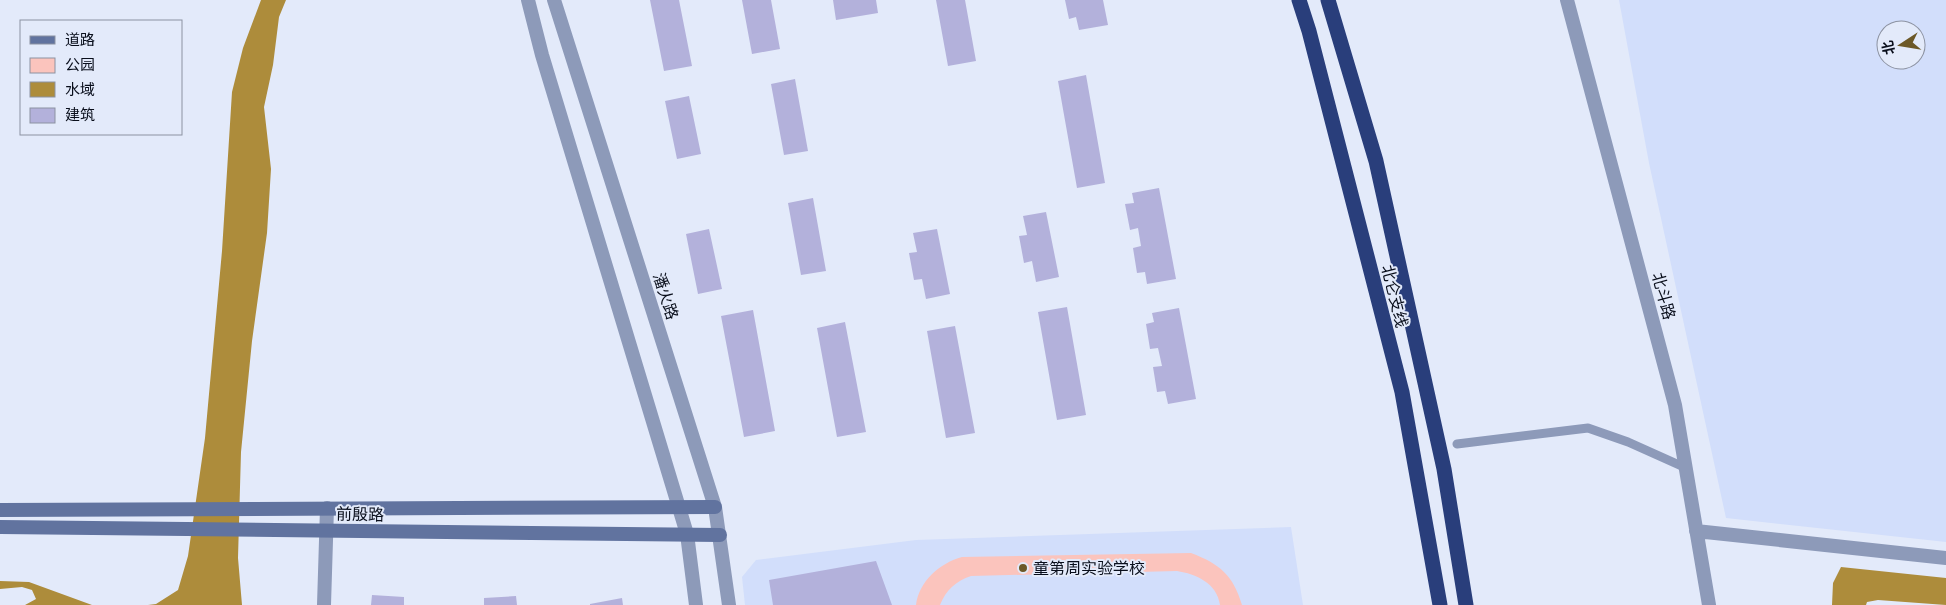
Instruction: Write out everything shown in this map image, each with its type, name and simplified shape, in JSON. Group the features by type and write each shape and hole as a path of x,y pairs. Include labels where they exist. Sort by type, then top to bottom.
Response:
{"highway":[{"name":"北仑支线","path":"1299,0 1402,392 1440,605"},
{"name":"北仑支线","path":"1328,0 1376,161 1444,469 1466,605"}],"main road":[{"name":"前殷路","path":"0,510 715,507"},
{"name":"前殷路","path":"0,527 720,535"}],"street":[{"path":"528,0 542,54 687,534 696,605"},
{"name":"潘火路","path":"554,0 715,507 729,605"},
{"name":"北斗路","path":"1567,0 1675,405 1709,605"},
{"path":"324,605 327,508"},
{"path":"1696,531 1946,558"}],"lane":[{"path":"1457,444 1588,428 1628,442 1686,468"}],"shaded area":[{"path":"1619,0 1946,0 1946,542 1726,518 1649,163"},
{"name":"童第周实验学校","path":"1291,527 1303,605 745,605 742,577 756,560 916,540"}],"green space":[{"path":"1191,553 1218,566 1230,578 1242,605 1220,605 1215,591 1210,585 1191,574 1177,571 971,576 952,587 940,605 916,605 921,588 932,574 946,564 962,557"}],"water":[{"path":"261,0 286,0 279,17 273,65 264,107 271,169 267,233 252,341 241,452 238,558 242,605 148,605 156,604 178,590 188,556 205,438 222,251 232,92 243,48"},
{"path":"1841,567 1946,578 1946,605 1878,600 1867,602 1866,605 1832,605 1833,583"},
{"path":"0,581 29,582 92,605 25,605 36,599 32,590 22,587 0,589"}],"building":[{"path":"650,0 679,0 692,66 664,71"},
{"path":"742,0 771,0 780,49 752,54"},
{"path":"833,0 876,0 878,13 836,20"},
{"path":"936,0 965,0 976,61 948,66"},
{"path":"1065,0 1103,0 1108,25 1079,30 1076,17 1069,19"},
{"path":"1086,75 1105,183 1077,188 1058,81"},
{"path":"795,79 808,151 784,155 771,84"},
{"path":"689,96 701,154 677,159 665,101"},
{"path":"1159,188 1176,279 1147,284 1145,272 1137,273 1133,248 1141,246 1138,228 1130,230 1125,204 1134,203 1132,193"},
{"path":"813,198 826,271 801,275 788,203"},
{"path":"1046,212 1059,277 1036,282 1032,261 1024,263 1019,236 1027,235 1023,216"},
{"path":"709,229 722,289 698,294 686,234"},
{"path":"937,229 950,294 926,299 922,279 914,280 909,253 917,252 913,233"},
{"path":"1067,307 1086,415 1057,420 1038,312"},
{"path":"1179,308 1196,399 1168,404 1165,391 1157,392 1153,367 1162,366 1158,348 1150,349 1146,324 1154,322 1152,313"},
{"path":"753,310 775,431 744,437 721,316"},
{"path":"845,322 866,432 837,437 817,328"},
{"path":"955,326 975,433 946,438 927,331"},
{"path":"876,561 892,605 773,605 769,580"},
{"path":"372,595 404,597 404,605 371,605"},
{"path":"516,596 517,605 484,605 484,598"},
{"path":"622,598 623,605 590,605 590,604"}],"place":[{"name":"童第周实验学校","path":"1023,568"}]}
